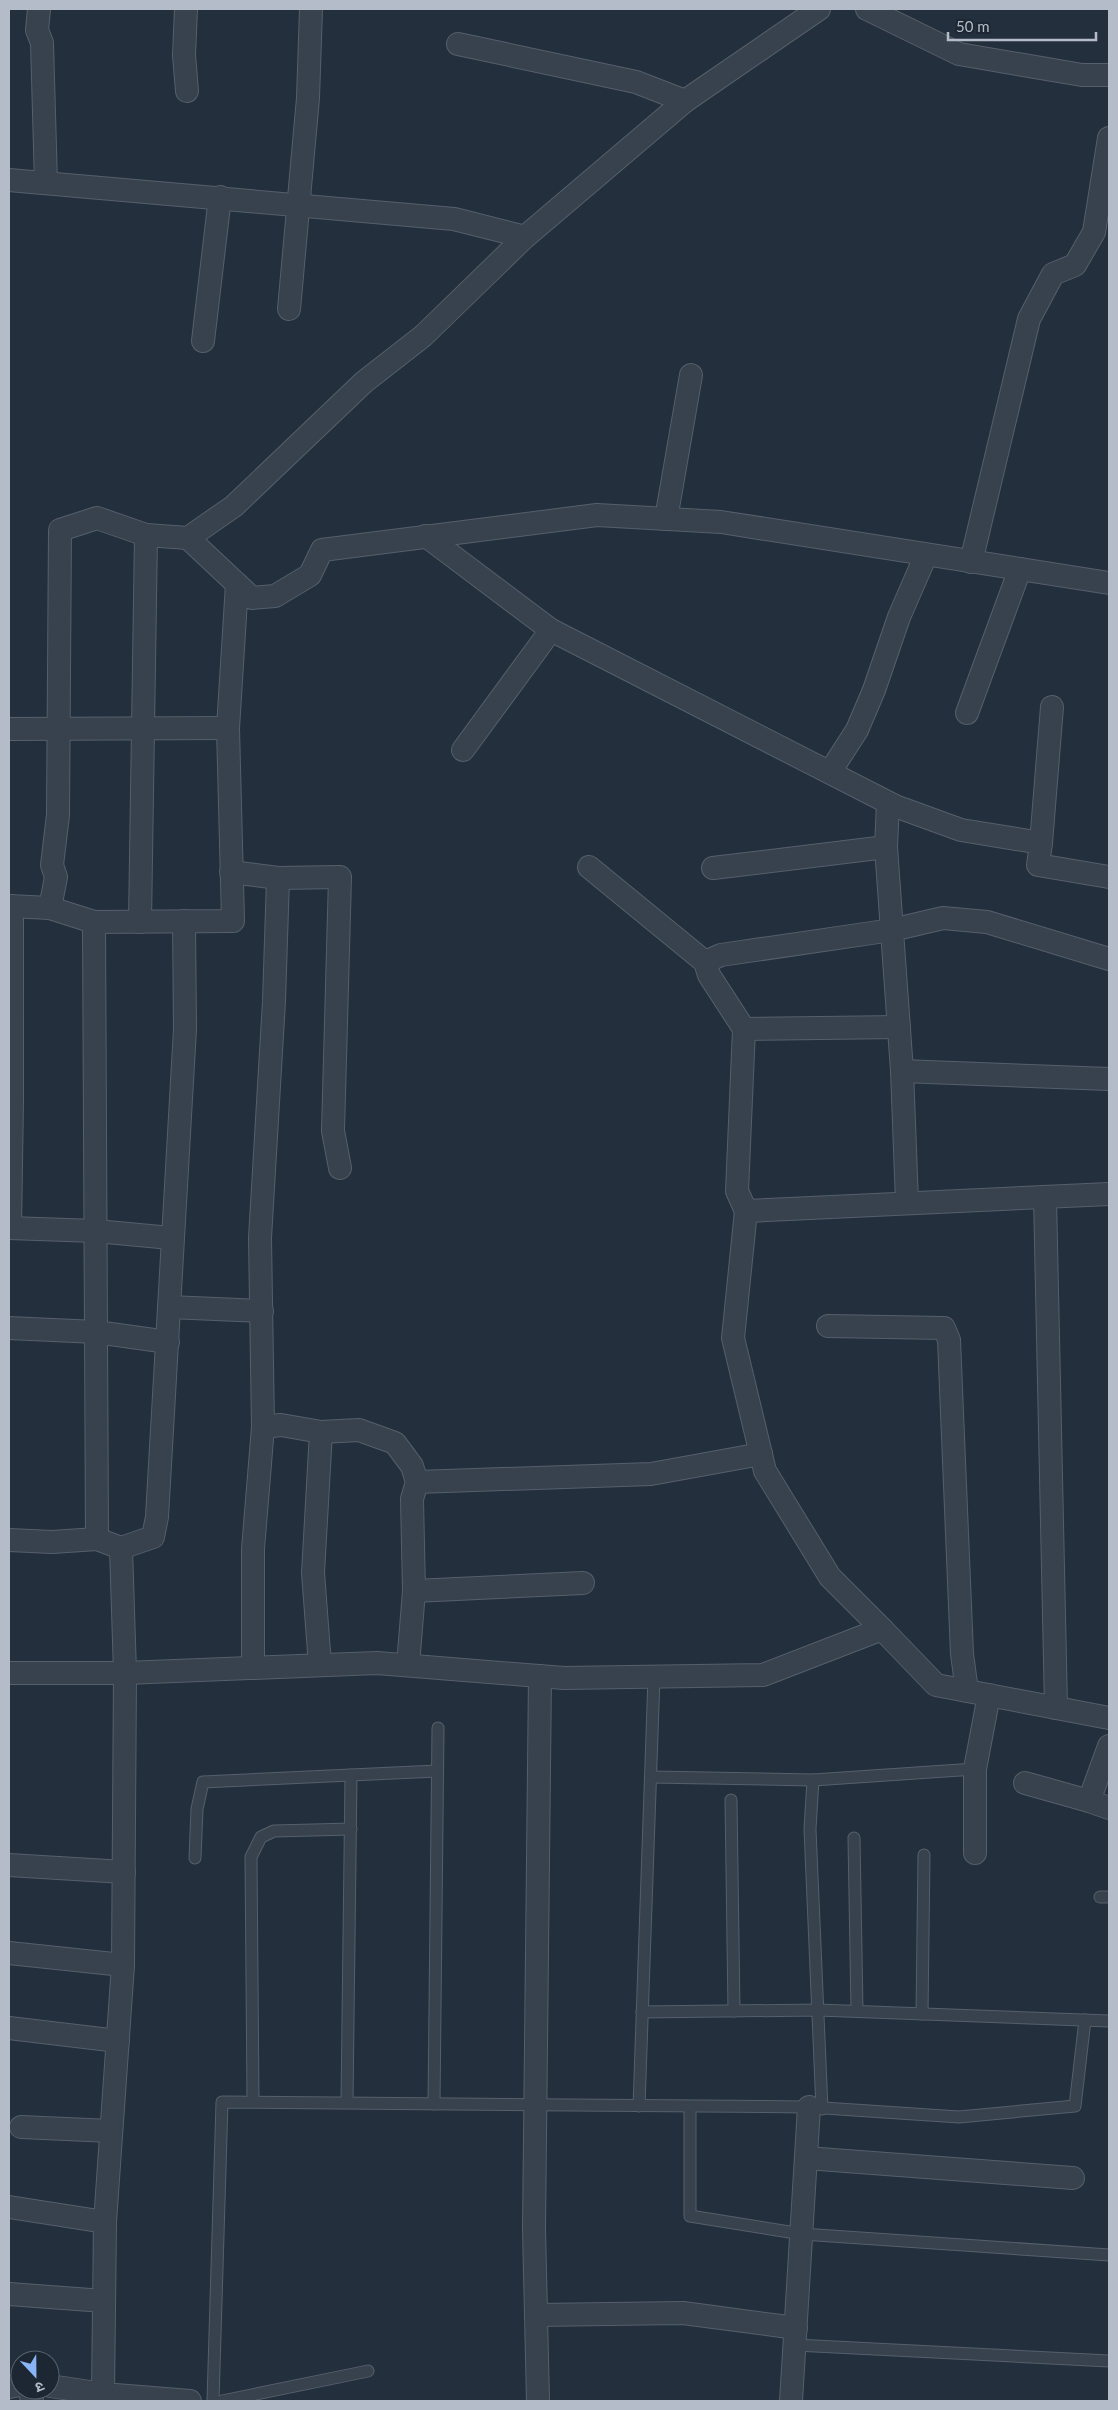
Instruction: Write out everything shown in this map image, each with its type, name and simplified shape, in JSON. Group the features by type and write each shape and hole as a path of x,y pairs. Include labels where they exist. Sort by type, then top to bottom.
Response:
{"street":[{"path":"38,9 37,30 42,43 46,183"},
{"path":"186,9 184,55 187,91"},
{"path":"289,309 308,98 311,9"},
{"path":"50,908 56,877 52,865 58,815 60,530 97,518 146,535 188,538 234,506 364,382 423,336 525,237 685,101 819,9"},
{"path":"867,9 960,54 1082,75 1109,75"},
{"path":"458,44 636,82 685,101"},
{"path":"971,562 1029,319 1053,274 1075,265 1094,232 1109,138"},
{"path":"9,180 454,219 525,237"},
{"path":"203,341 220,197"},
{"path":"666,519 691,375"},
{"path":"188,538 252,598 275,596 310,574 322,550 597,515 721,522 1109,584"},
{"path":"140,922 146,535"},
{"path":"426,536 551,630 888,803 961,830 1041,843"},
{"path":"830,772 857,730 874,690 899,617 926,554"},
{"path":"967,713 1020,569"},
{"path":"172,1238 9,1228 12,1100 10,906 50,908 94,922 233,921 228,728 237,584"},
{"path":"463,750 551,630"},
{"path":"1052,707 1038,866 1109,877"},
{"path":"9,729 228,728"},
{"path":"888,803 886,847 902,1071 907,1202"},
{"path":"712,868 886,847"},
{"path":"589,867 705,962 709,975 744,1029 737,1192 746,1211 733,1338 765,1471 830,1577 936,1685 1109,1718"},
{"path":"231,872 278,878 340,877 333,1131 340,1168"},
{"path":"253,1668 253,1549 263,1427 260,1238 274,1001 278,878"},
{"path":"705,962 721,955 892,930 943,918 987,922 1109,959"},
{"path":"9,1540 52,1542 97,1539 121,1548 153,1537 157,1517 185,1029 184,921"},
{"path":"94,922 97,1539"},
{"path":"744,1029 899,1027"},
{"path":"902,1071 1052,1075 1109,1079"},
{"path":"746,1211 1109,1194"},
{"path":"1045,1197 1056,1708"},
{"path":"168,1307 262,1311"},
{"path":"828,1326 944,1328 949,1340 962,1654 967,1691"},
{"path":"9,1328 96,1332 168,1342"},
{"path":"263,1427 281,1425 321,1432 359,1430 395,1443 412,1466 417,1482 412,1500 414,1591 408,1665"},
{"path":"320,1665 313,1573 321,1432"},
{"path":"417,1482 651,1474 761,1454"},
{"path":"103,2394 105,2222 123,1965 125,1673 121,1548"},
{"path":"414,1591 583,1584"},
{"path":"9,1673 125,1673 377,1662 564,1678 763,1675 882,1629"},
{"path":"538,2401 534,2229 540,1676"},
{"path":"975,1853 975,1769 989,1695"},
{"path":"1025,1783 1099,1805 1109,1746"},
{"path":"9,1865 124,1872"},
{"path":"9,1953 123,1965"},
{"path":"9,2028 118,2041"},
{"path":"791,2401 806,2158 816,2108"},
{"path":"21,2128 112,2131"},
{"path":"806,2158 1073,2178"},
{"path":"9,2207 105,2222"},
{"path":"9,2294 104,2301"},
{"path":"536,2315 683,2313 796,2336"},
{"path":"60,2388 103,2394 190,2401"}],"lane":[{"path":"639,2106 654,1677"},
{"path":"434,2104 438,1728"},
{"path":"651,1777 814,1780 975,1769"},
{"path":"195,1858 197,1809 203,1782 437,1771"},
{"path":"347,2102 351,1775"},
{"path":"814,1780 810,1829 818,2010 816,2108"},
{"path":"731,1800 734,2011"},
{"path":"253,2100 251,1857 261,1837 274,1831 351,1829"},
{"path":"854,1838 857,2011"},
{"path":"922,2014 924,1855"},
{"path":"642,2012 818,2010 1109,2021"},
{"path":"213,2401 222,2102 253,2100 536,2106 816,2108 959,2117 1075,2106 1085,2020"},
{"path":"690,2106 690,2216 802,2234 1109,2255"},
{"path":"796,2336 1109,2361"},
{"path":"222,2401 368,2371"}]}
